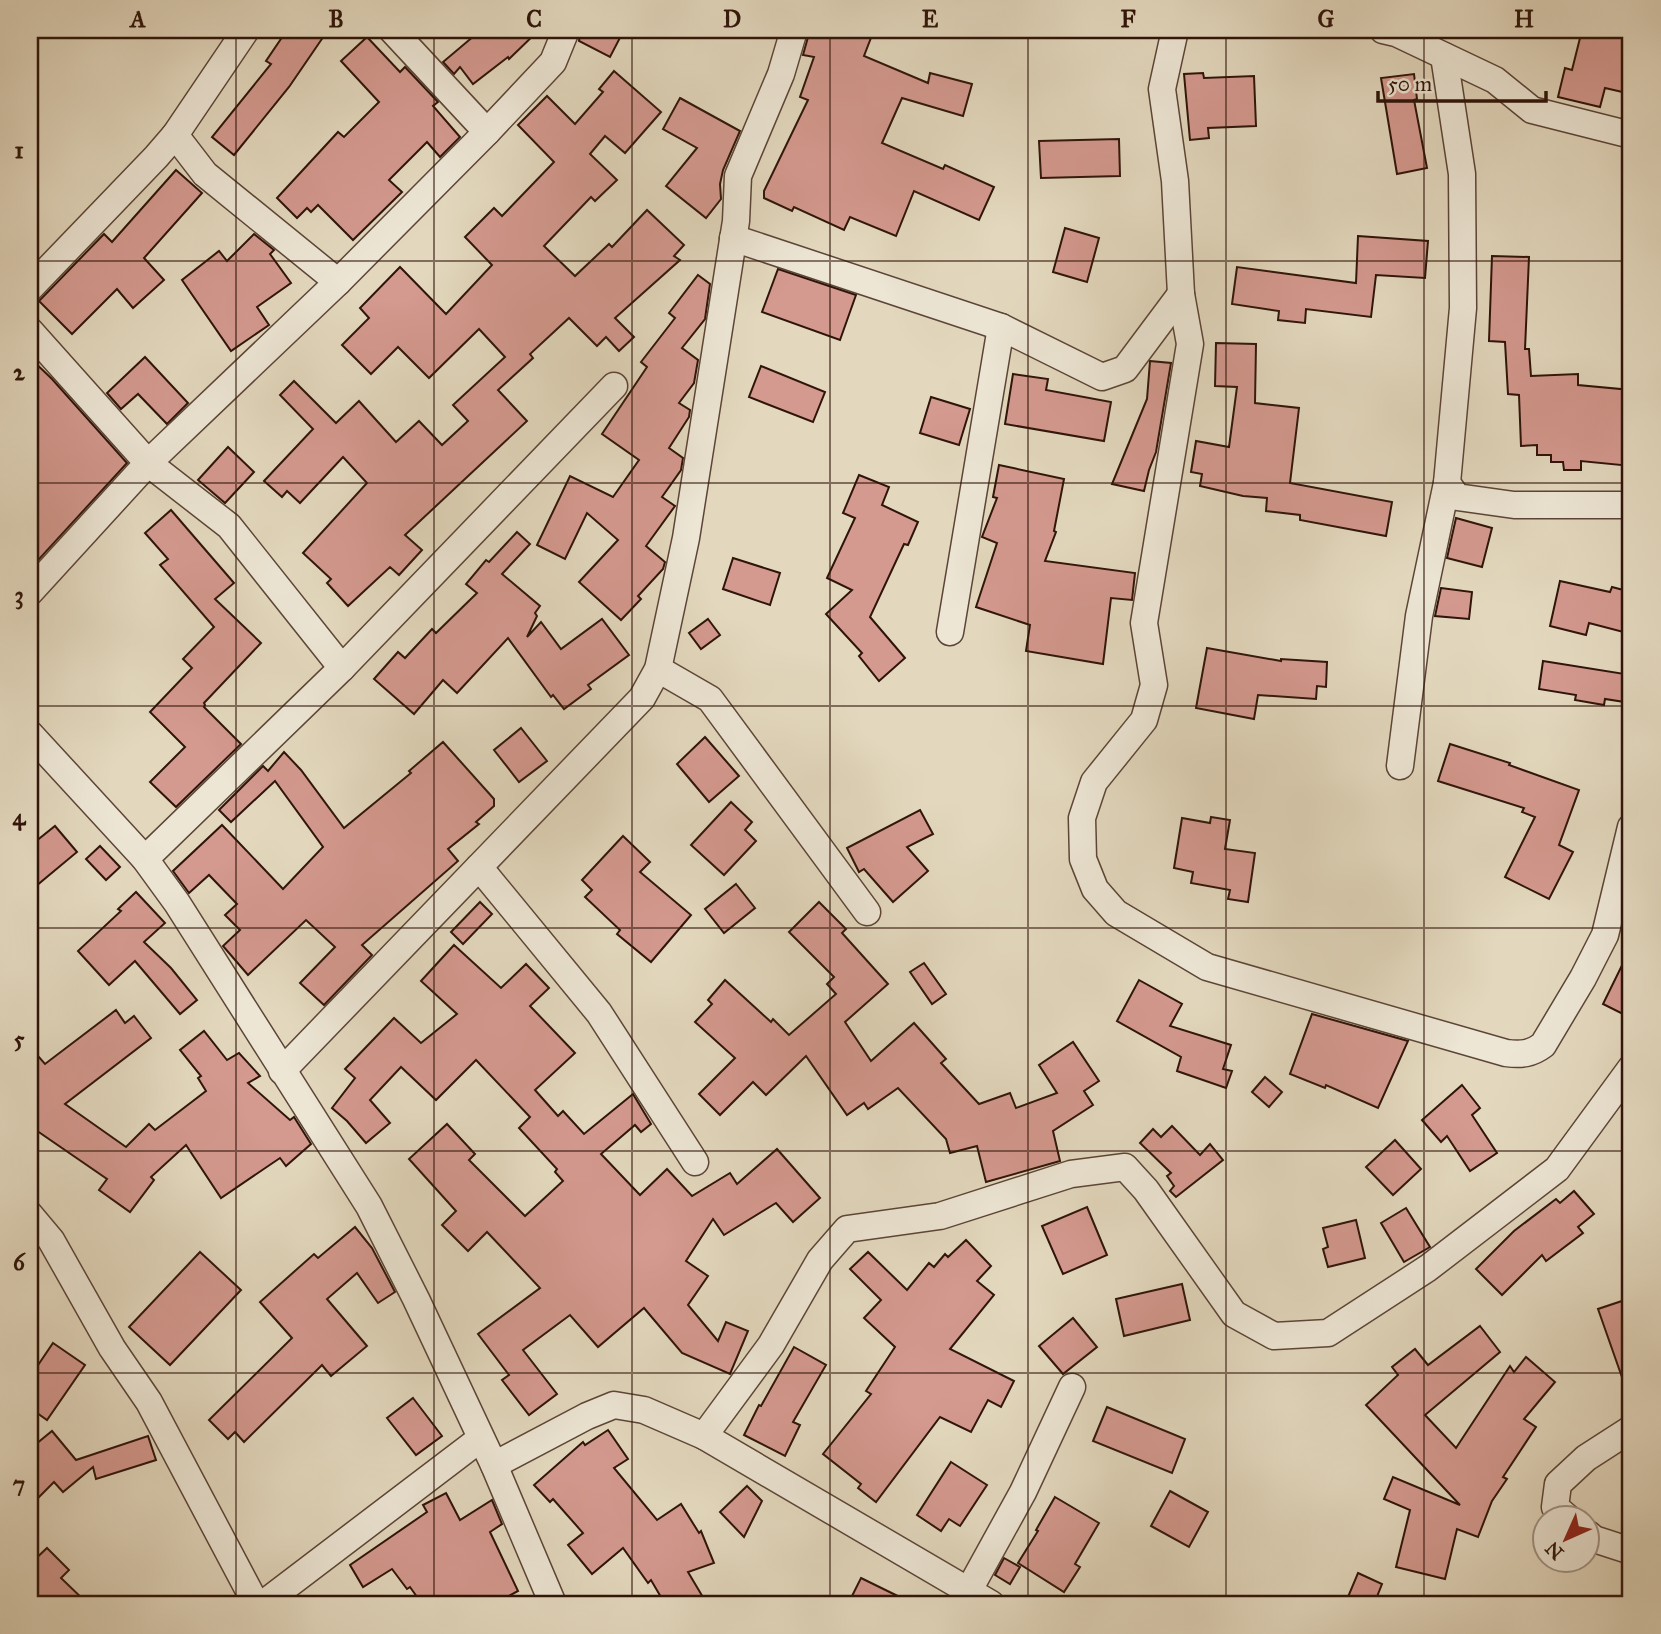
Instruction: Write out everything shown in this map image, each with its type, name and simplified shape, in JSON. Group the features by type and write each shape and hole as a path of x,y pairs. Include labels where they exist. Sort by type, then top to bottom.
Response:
{"street":[{"path":"30,288 175,135 246,30"},
{"path":"392,30 487,132"},
{"path":"30,592 148,463 338,282 487,132 553,62 566,30"},
{"path":"282,1071 642,698 658,669 686,538 733,238 738,176 781,74 794,30"},
{"path":"1175,30 1162,89 1175,181 1181,294 1191,344 1144,624 1154,685 1144,720 1094,782 1082,818 1083,859 1095,889 1116,913 1208,967 1506,1053 1521,1055 1535,1051 1543,1045 1605,935 1631,827"},
{"path":"1382,30 1396,33 1495,80 1532,110 1631,135"},
{"path":"1400,766 1419,616 1447,483 1463,308 1462,174 1444,56"},
{"path":"175,135 205,174 338,282"},
{"path":"733,238 1001,327 1102,377 1125,369 1181,294"},
{"path":"950,632 1001,327"},
{"path":"30,331 148,463 229,526 342,668"},
{"path":"145,859 342,668 614,386"},
{"path":"1447,483 1457,497 1514,505 1631,505"},
{"path":"658,669 709,699 867,912"},
{"path":"30,734 145,859 177,902 369,1206 494,1465 553,1604"},
{"path":"479,867 599,1013 695,1162"},
{"path":"704,1436 771,1345 820,1260 848,1229 940,1216 1071,1174 1125,1167 1146,1190 1234,1314 1274,1336 1328,1333 1428,1268 1557,1169 1631,1068"},
{"path":"30,1215 51,1240 112,1348 149,1402 256,1604"},
{"path":"494,1465 587,1416 614,1405 644,1410 704,1436 980,1597 1023,1492 1072,1387"},
{"path":"1555,1504 1558,1484 1586,1458 1631,1429"},
{"path":"263,1604 480,1438"},
{"path":"1602,1542 1631,1551"}],"building":[{"path":"287,30 328,30 289,87 234,155 212,137 271,64 266,61"},
{"path":"481,30 539,30 509,59 508,57 473,84 460,67 454,74 443,62"},
{"path":"581,30 624,30 610,57 579,41"},
{"path":"810,30 874,30 864,56 928,83 930,73 972,84 963,116 902,98 882,143 943,169 945,165 994,187 979,220 914,191 896,236 850,217 844,230 794,207 792,211 764,198 764,191 808,100 800,97 814,57 803,55"},
{"path":"1582,30 1631,30 1631,94 1605,88 1600,107 1558,97 1565,68 1572,70"},
{"path":"367,37 400,72 405,67 438,102 433,106 460,137 440,157 427,142 389,180 402,192 353,240 318,205 311,212 307,208 297,218 277,198 338,132 344,137 379,102 341,61"},
{"path":"614,71 661,112 625,153 605,136 590,154 617,180 595,201 591,197 544,246 575,276 609,244 612,247 647,210 684,245 674,256 680,260 615,318 634,337 619,351 606,337 597,346 569,318 530,354 533,358 498,390 527,421 405,535 422,550 399,575 390,567 348,606 327,583 331,579 303,553 367,483 343,457 300,503 287,491 282,497 264,481 313,429 280,395 294,381 336,423 359,401 396,442 419,421 442,445 468,421 453,405 505,357 479,329 429,378 398,347 371,374 342,345 369,318 360,308 400,267 446,314 492,265 465,237 494,208 502,216 554,162 518,125 547,96 575,124 603,92 599,89"},
{"path":"1203,73 1204,78 1254,76 1256,126 1208,128 1209,138 1190,140 1184,74"},
{"path":"1414,74 1417,99 1414,100 1427,168 1397,174 1381,78"},
{"path":"680,98 740,131 723,170 721,199 706,218 666,186 697,148 663,129"},
{"path":"1119,139 1120,176 1041,178 1039,141"},
{"path":"176,170 202,193 144,258 164,280 133,308 117,289 72,334 39,301 104,234 112,242"},
{"path":"1065,228 1099,238 1087,282 1053,272"},
{"path":"254,234 274,250 270,254 291,283 257,307 269,325 231,351 182,280 219,251 227,261"},
{"path":"1358,236 1428,241 1425,278 1376,275 1371,317 1306,309 1305,323 1278,320 1279,311 1232,304 1237,267 1356,283"},
{"path":"1492,256 1529,257 1525,349 1529,349 1531,376 1578,374 1578,385 1631,390 1631,466 1581,461 1581,470 1564,470 1563,462 1551,462 1551,455 1537,455 1537,445 1521,446 1519,395 1508,394 1505,342 1489,341"},
{"path":"778,269 856,295 840,340 762,312"},
{"path":"698,275 710,284 705,319 682,348 698,360 694,383 679,403 690,410 689,417 669,448 683,458 681,470 662,497 675,506 646,546 665,562 663,569 638,596 641,599 621,620 579,582 618,540 587,513 565,559 537,545 570,476 613,497 639,460 602,434 647,367 641,362 675,318 669,313"},
{"path":"1216,343 1256,344 1255,403 1299,408 1290,483 1392,502 1386,536 1300,520 1300,515 1266,511 1267,498 1243,496 1200,486 1202,474 1191,472 1196,441 1229,447 1237,387 1215,386"},
{"path":"145,357 188,403 167,424 138,394 121,409 107,393"},
{"path":"30,358 127,463 30,569"},
{"path":"1150,361 1171,363 1156,452 1144,491 1112,484 1147,399"},
{"path":"761,366 825,392 813,422 749,397"},
{"path":"1013,374 1048,379 1046,390 1111,402 1104,441 1005,424"},
{"path":"931,397 970,409 959,445 920,433"},
{"path":"228,447 254,472 225,503 198,480"},
{"path":"999,465 1064,479 1054,531 1056,532 1045,561 1135,573 1132,600 1111,598 1103,664 1026,651 1030,625 976,607 997,543 982,537 997,498 993,497"},
{"path":"859,475 889,487 882,505 918,522 908,545 904,544 870,617 905,658 879,681 859,656 862,653 826,614 852,590 827,578 855,518 843,513"},
{"path":"171,510 234,583 215,599 261,643 204,703 204,707 241,744 176,807 150,782 185,747 150,712 192,668 183,659 214,627 160,565 168,559 145,533"},
{"path":"1456,518 1492,528 1482,567 1447,558"},
{"path":"517,532 530,544 502,574 540,606 527,637 541,622 561,649 602,619 629,655 588,685 591,689 564,709 553,695 551,697 508,638 457,693 443,680 414,714 374,679 398,652 405,658 432,629 436,633 477,593 466,584 486,560 489,562"},
{"path":"733,558 780,573 770,605 723,589"},
{"path":"1560,581 1610,592 1612,587 1631,592 1631,634 1589,623 1586,635 1550,626"},
{"path":"1441,588 1472,592 1469,619 1435,616"},
{"path":"708,619 720,635 701,649 689,633"},
{"path":"1207,648 1281,661 1327,662 1326,687 1317,686 1316,699 1258,695 1254,719 1196,708"},
{"path":"1543,661 1631,675 1631,703 1605,699 1604,705 1575,700 1576,695 1539,689"},
{"path":"521,728 547,761 519,782 494,750"},
{"path":"705,737 739,776 709,802 677,764"},
{"path":"443,742 494,799 494,806 476,822 479,824 448,849 458,861 362,945 372,955 324,1005 300,983 335,947 306,920 248,975 223,946 240,930 225,915 237,904 209,875 189,893 173,871 222,825 283,889 323,847 275,781 231,822 219,810 263,766 268,771 284,752 301,770 344,828 411,773 409,771"},
{"path":"1450,744 1510,763 1509,765 1579,790 1559,845 1573,852 1549,899 1505,877 1535,817 1522,812 1524,808 1438,781"},
{"path":"731,802 752,822 745,830 756,841 724,875 691,845"},
{"path":"920,810 933,834 907,847 928,871 893,902 864,869 859,872 847,848"},
{"path":"1211,817 1230,820 1225,849 1255,853 1248,902 1228,899 1230,890 1191,883 1193,872 1174,868 1182,818 1210,823"},
{"path":"55,826 77,852 30,891 30,846"},
{"path":"623,836 650,862 640,872 691,915 651,962 617,934 620,930 585,897 592,890 582,880"},
{"path":"100,846 120,867 106,880 86,859"},
{"path":"736,884 755,908 724,933 705,909"},
{"path":"136,892 165,923 144,942 171,968 197,1000 180,1014 135,961 109,985 78,951 121,911 118,909"},
{"path":"480,902 492,914 463,944 451,932"},
{"path":"819,902 846,929 842,933 888,984 845,1022 871,1061 914,1023 946,1059 941,1063 979,1104 1010,1093 1016,1108 1057,1093 1039,1065 1073,1042 1099,1081 1084,1091 1093,1105 1053,1131 1060,1161 986,1182 977,1146 950,1153 946,1139 898,1088 868,1109 864,1103 847,1115 806,1056 766,1095 753,1082 720,1115 699,1094 735,1058 695,1022 712,1004 708,1000 725,980 789,1035 836,994 827,984 834,977 789,932"},
{"path":"454,945 501,988 526,964 549,988 530,1006 575,1053 535,1090 558,1116 563,1111 584,1134 633,1094 651,1124 641,1132 635,1125 601,1154 640,1195 667,1169 692,1196 730,1173 737,1184 777,1149 820,1198 793,1222 776,1203 724,1235 713,1219 686,1261 708,1276 688,1305 718,1341 726,1322 748,1331 730,1374 682,1353 644,1308 598,1347 570,1315 523,1350 557,1394 529,1415 502,1380 509,1375 478,1334 540,1288 487,1232 468,1251 442,1225 456,1211 409,1159 447,1124 475,1154 469,1160 525,1216 563,1181 555,1172 557,1169 519,1128 530,1117 476,1060 436,1100 401,1067 370,1100 390,1123 366,1143 332,1108 355,1078 345,1069 394,1018 421,1043 457,1014 421,981"},
{"path":"1631,947 1631,1018 1603,1004"},
{"path":"924,963 946,994 932,1004 910,972"},
{"path":"1139,980 1182,1004 1170,1026 1231,1045 1223,1069 1232,1071 1226,1088 1177,1071 1181,1057 1117,1021"},
{"path":"116,1010 125,1023 134,1016 151,1038 65,1104 126,1147 149,1124 155,1130 206,1091 198,1078 201,1076 180,1050 204,1031 227,1060 239,1053 260,1076 248,1083 290,1120 294,1117 311,1144 286,1166 280,1158 221,1198 186,1145 151,1177 154,1180 130,1212 99,1190 107,1179 30,1126 30,1047 45,1064"},
{"path":"1312,1014 1408,1041 1378,1108 1326,1085 1325,1088 1290,1074"},
{"path":"1265,1077 1282,1092 1269,1107 1252,1092"},
{"path":"1462,1085 1480,1108 1472,1115 1497,1153 1470,1171 1447,1136 1441,1142 1422,1120"},
{"path":"1172,1126 1200,1155 1210,1144 1223,1160 1176,1197 1170,1191 1174,1186 1167,1176 1171,1173 1140,1143 1153,1129 1161,1137"},
{"path":"1395,1140 1421,1169 1393,1195 1366,1167"},
{"path":"1574,1191 1594,1214 1578,1227 1583,1233 1546,1261 1542,1255 1502,1295 1476,1269 1514,1231 1556,1199 1560,1203"},
{"path":"1087,1207 1107,1255 1063,1274 1042,1226"},
{"path":"1406,1208 1430,1247 1404,1262 1381,1223"},
{"path":"1356,1220 1365,1258 1328,1267 1323,1249 1328,1247 1323,1228"},
{"path":"355,1227 372,1248 395,1292 378,1303 357,1273 327,1299 367,1346 331,1376 322,1365 244,1442 235,1432 228,1439 209,1420 292,1338 260,1302 314,1254 318,1258"},
{"path":"966,1240 991,1266 977,1281 994,1295 950,1349 1014,1381 1001,1407 988,1400 971,1432 940,1417 876,1502 858,1488 861,1484 823,1454 871,1394 866,1391 895,1347 864,1318 881,1300 850,1269 868,1252 907,1290 929,1263 934,1267 945,1254 948,1257"},
{"path":"200,1252 241,1290 170,1365 129,1327"},
{"path":"1182,1284 1190,1320 1124,1336 1116,1299"},
{"path":"1631,1298 1631,1399 1630,1400 1598,1309"},
{"path":"1073,1318 1097,1347 1063,1374 1039,1346"},
{"path":"1480,1326 1500,1352 1425,1415 1456,1448 1510,1366 1514,1372 1526,1357 1555,1382 1524,1419 1536,1427 1503,1477 1507,1479 1492,1501 1478,1537 1457,1529 1445,1579 1396,1567 1410,1510 1384,1499 1393,1477 1460,1505 1366,1405 1398,1375 1392,1367 1415,1349 1428,1365"},
{"path":"53,1343 85,1365 47,1420 30,1408 30,1377"},
{"path":"794,1347 826,1365 793,1422 800,1425 785,1456 744,1435"},
{"path":"413,1398 442,1436 416,1455 387,1418"},
{"path":"1107,1407 1185,1439 1172,1473 1093,1441"},
{"path":"608,1430 628,1459 614,1468 657,1520 681,1504 699,1533 701,1531 714,1563 688,1572 707,1604 665,1604 651,1580 648,1583 623,1548 592,1574 568,1545 583,1533 553,1499 550,1502 534,1485 583,1442 585,1445"},
{"path":"52,1431 76,1460 148,1436 156,1460 96,1479 93,1467 63,1492 54,1482 30,1506 30,1449"},
{"path":"951,1462 987,1485 960,1526 949,1519 941,1531 917,1515"},
{"path":"747,1486 762,1501 744,1537 720,1512"},
{"path":"1170,1491 1208,1512 1189,1547 1151,1526"},
{"path":"446,1493 460,1520 492,1500 502,1524 490,1532 518,1591 503,1599 507,1604 422,1604 392,1569 363,1587 350,1565 427,1512 423,1505"},
{"path":"1055,1497 1099,1523 1075,1564 1080,1567 1064,1592 1018,1563"},
{"path":"47,1548 69,1570 61,1578 88,1604 36,1604 30,1598 30,1564"},
{"path":"1004,1558 1020,1567 1010,1584 995,1575"},
{"path":"1358,1573 1382,1584 1374,1604 1345,1604"},
{"path":"861,1578 914,1604 848,1604"}]}
